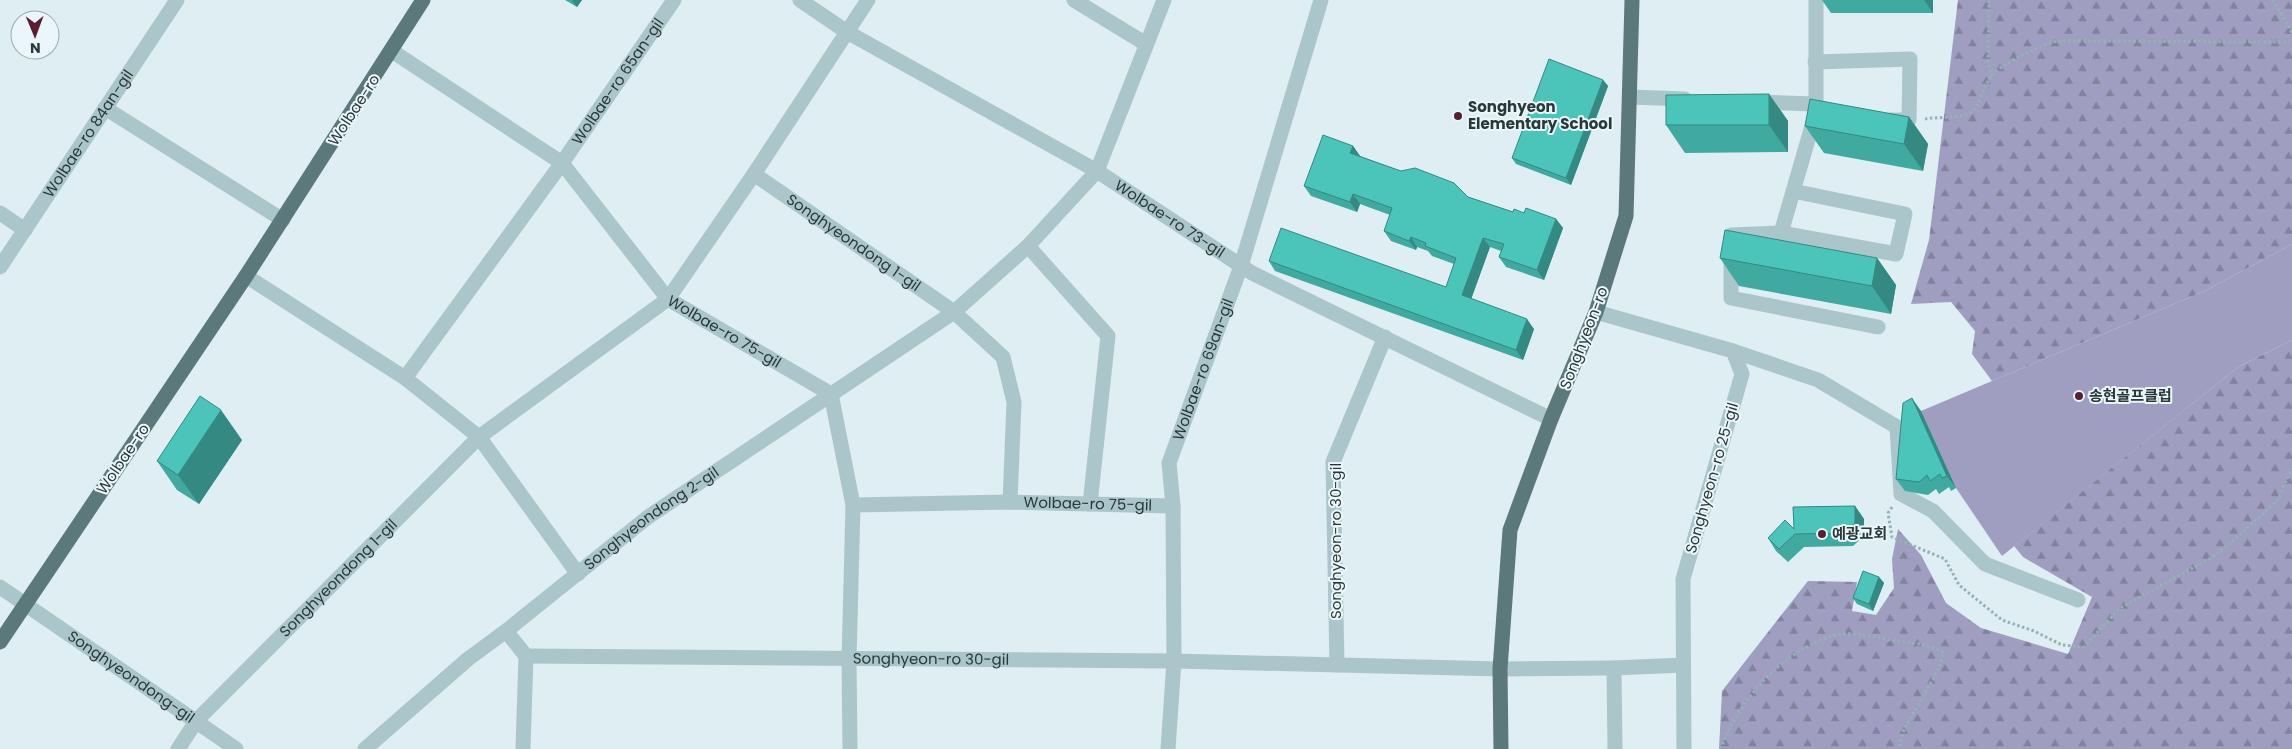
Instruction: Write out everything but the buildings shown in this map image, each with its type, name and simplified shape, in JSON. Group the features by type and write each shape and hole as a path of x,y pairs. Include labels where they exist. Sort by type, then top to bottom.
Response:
{"main road":[{"name":"Wolbae-ro","path":"0,642 283,220 423,0"},
{"name":"Songhyeon-ro","path":"1501,749 1500,669 1510,530 1551,419 1596,312 1626,216 1632,0"}],"street":[{"name":"Wolbae-ro 84an-gil","path":"0,267 178,0"},
{"name":"Wolbae-ro 65an-gil","path":"562,163 674,0"},
{"name":"Wolbae-ro 73-gil","path":"800,0 847,32 1097,170 1240,266 1551,419"},
{"name":"Songhyeondong 1-gil","path":"178,749 197,720 479,437 668,299 754,174 868,0"},
{"path":"1074,0 1146,44"},
{"path":"1097,170 1164,0"},
{"name":"Wolbae-ro 69an-gil","path":"1168,749 1174,661 1173,506 1168,463 1240,266 1321,0"},
{"path":"1781,233 1814,119 1816,0"},
{"name":"Wolbae-ro 75-gil","path":"392,51 562,163 668,299 831,394"},
{"path":"1815,62 1910,59 1909,120 1881,120"},
{"path":"1630,97 1697,99"},
{"path":"1736,101 1814,104"},
{"path":"105,108 283,220"},
{"path":"1814,119 1833,120"},
{"path":"404,378 562,163"},
{"name":"Songhyeondong 2-gil","path":"365,749 468,659 506,632 648,517 954,312 1028,246 1097,170"},
{"name":"Songhyeondong 1-gil","path":"754,174 954,312"},
{"path":"1793,191 1905,214 1896,254 1781,233 1731,235 1731,298 1878,327"},
{"path":"0,213 25,230"},
{"path":"1028,246 1108,336 1090,504"},
{"path":"246,276 404,378 479,437 578,574"},
{"path":"954,312 1003,357 1014,402 1010,502"},
{"path":"1596,312 1733,351 1818,380 1897,427 1901,494 1933,511 1985,564 2078,600"},
{"name":"Songhyeon-ro 30-gil","path":"1337,665 1333,462 1385,338"},
{"name":"Songhyeon-ro 25-gil","path":"1684,749 1683,579 1742,374 1733,351"},
{"path":"831,394 853,505 849,660 850,749"},
{"name":"Wolbae-ro 75-gil","path":"853,505 1010,502 1173,506"},
{"name":"Songhyeondong-gil","path":"0,586 197,720 236,749"},
{"path":"506,632 526,656 523,749"},
{"name":"Songhyeon-ro 30-gil","path":"526,656 849,660 1174,661 1500,669"},
{"path":"1500,669 1683,665"},
{"path":"1614,668 1615,749"}],"path":[{"path":"1989,0 1988,60 1991,76"},
{"path":"2273,0 2292,33"},
{"path":"1909,120 1968,114 1977,104 1991,76 2036,46 2058,41 2292,42"},
{"path":"1901,494 1888,513 1892,536 1945,560 1959,585 2002,620 2034,631 2062,645 2084,647 2120,608 2211,558 2232,542 2273,506 2283,490 2292,468"},
{"path":"1721,749 1733,720 1784,661 1807,646 1843,634 1920,645 1937,649 1944,653 1938,670 1904,729 1900,749"}],"green space":[{"path":"1958,0 2292,0 2292,244 2205,291 1992,381 1972,354 1975,331 1951,302 1911,304 1929,240"},
{"name":"송현골프클럽","path":"2292,244 2292,340 2238,367 2002,556 1956,488 1921,411 2205,291"},
{"path":"2292,340 2292,749 1719,749 1722,691 1808,581 1857,582 1852,611 1876,615 1894,588 1892,559 1898,529 1921,555 1946,603 1981,628 2068,654 2092,597 2023,557 2014,546 2238,367"}],"place":[{"name":"Songhyeon Elementary School","path":"1458,116"},
{"name":"송현골프클럽","path":"2079,396"},
{"name":"예광교회","path":"1822,534"}]}
